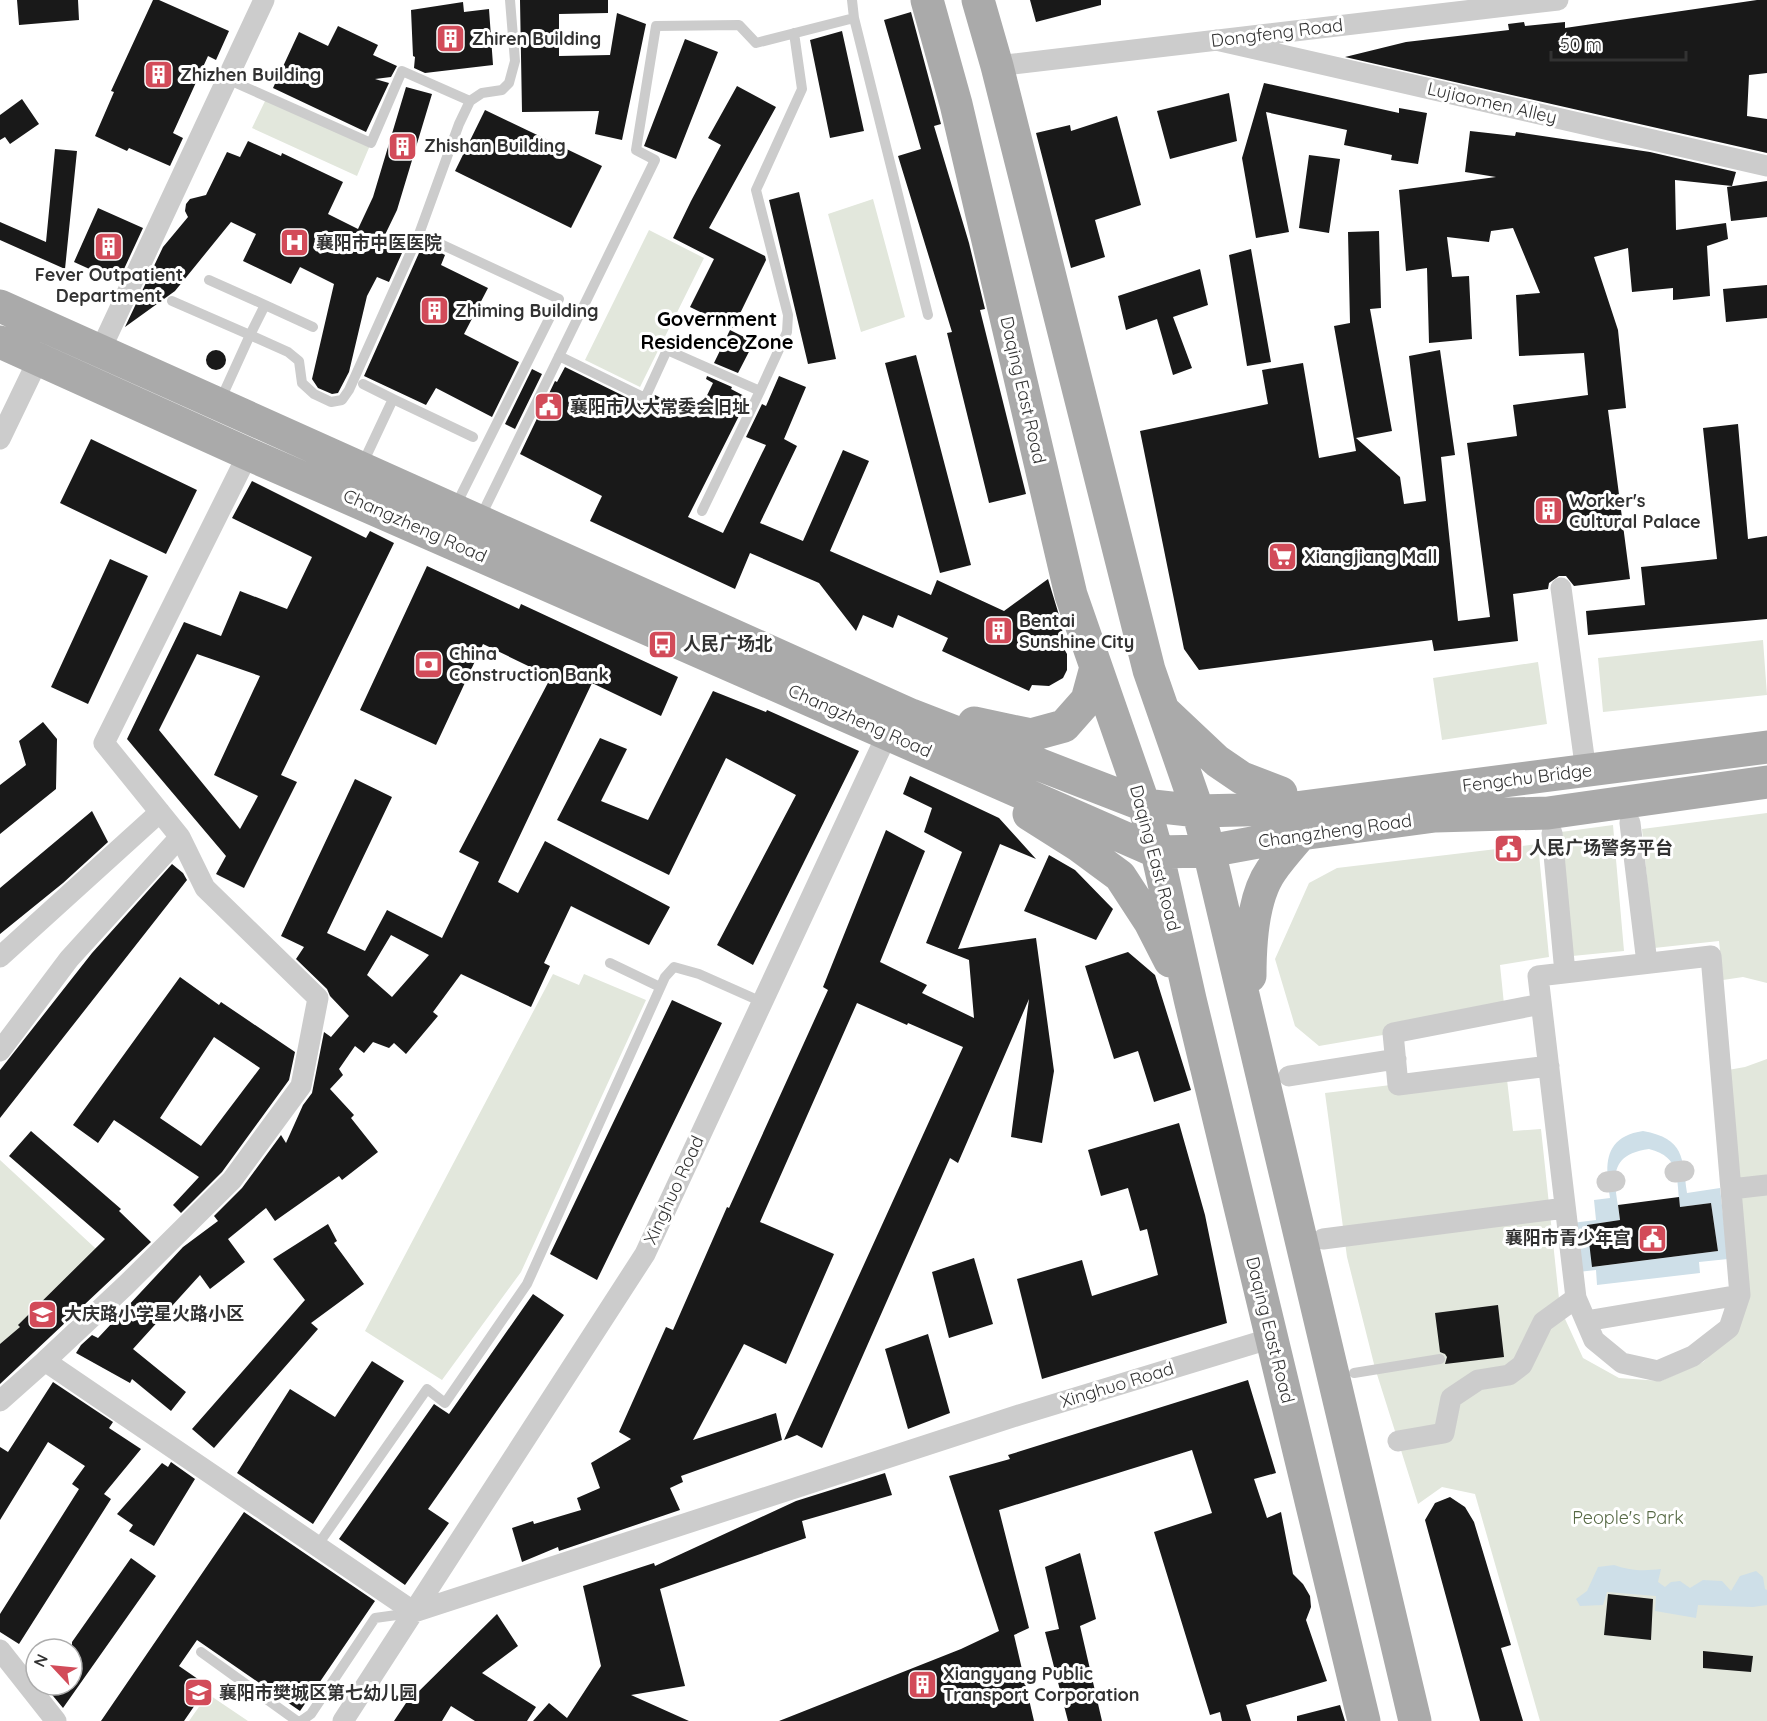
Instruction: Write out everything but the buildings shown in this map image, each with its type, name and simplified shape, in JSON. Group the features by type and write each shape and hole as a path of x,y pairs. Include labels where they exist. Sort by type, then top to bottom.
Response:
{"main road":[{"name":"Daqing East Road","path":"927,0 956,104 1071,595 1144,806 1157,852 1190,999 1364,1721"},
{"path":"978,0 997,66 1149,670 1162,709 1209,810 1209,851 1415,1721"},
{"name":"Changzheng Road","path":"0,306 911,715 1144,806 1435,816 1548,813 1767,782"},
{"name":"Changzheng Road","path":"0,342 1157,852 1209,851 1290,812"},
{"path":"911,715 938,716 1031,735 1064,726 1087,700 1096,667"},
{"path":"805,697 830,717 949,770 1017,806 1078,845 1120,876 1150,922 1190,999"},
{"path":"1162,709 1217,761 1290,812 1256,910 1250,947 1250,1020"},
{"path":"1570,774 1767,733"},
{"name":"Fengchu Bridge","path":"1290,812 1767,747"},
{"name":"Fengchu Bridge","path":"1435,816 1570,774 1767,766"}],"street":[{"path":"100,351 264,0"},
{"name":"Dongfeng Road","path":"997,66 1558,0"},
{"name":"Lujiaomen Alley","path":"1216,40 1767,166"},
{"path":"0,439 38,360"},
{"path":"0,1401 126,1285 232,1180 301,1086 318,998 205,888 180,837 104,743 248,453"},
{"path":"1561,588 1570,774"},
{"name":"Xinghuo Road","path":"343,1721 645,1254 884,741"},
{"path":"0,957 160,812"},
{"path":"1630,823 1647,963"},
{"path":"1552,833 1565,973"},
{"path":"0,1051 69,959 180,837"},
{"path":"1711,956 1740,1295 1730,1328 1693,1356 1658,1371 1622,1363 1594,1340 1576,1298 1538,976 1565,973 1711,956"},
{"path":"1541,1004 1394,1033 1398,1084 1549,1066"},
{"path":"1289,1076 1396,1059"},
{"path":"1731,1189 1767,1185"},
{"path":"1323,1239 1565,1208"},
{"path":"1586,1321 1740,1295"},
{"path":"1398,1442 1444,1433 1451,1398 1478,1380 1509,1375 1522,1365 1543,1322 1576,1298"},
{"name":"Xinghuo Road","path":"414,1612 1019,1415 1272,1338"},
{"path":"45,1361 414,1612"},
{"path":"0,1650 56,1721"}],"lane":[{"path":"172,300 288,352 299,361 302,383 314,394 331,402 342,400 349,390 419,234 459,124 470,101 482,93 502,90 509,83 514,61 510,0"},
{"path":"852,0 854,18 928,315"},
{"path":"466,515 559,356 655,160 636,150 656,26 739,25 756,43 854,18"},
{"path":"702,511 787,333 788,315 756,190 802,89 794,33"},
{"path":"227,79 371,143 402,71 470,101"},
{"path":"419,234 559,299 466,515"},
{"path":"209,280 313,327"},
{"path":"218,404 265,305"},
{"path":"559,356 645,398 667,350 760,391"},
{"path":"363,384 473,437"},
{"path":"361,468 393,399"},
{"path":"610,963 660,987"},
{"path":"317,1546 427,1389 444,1403 527,1284 665,977 674,967 699,974 762,1002"},
{"path":"1354,1373 1440,1359"},
{"path":"201,1652 299,1721 311,1714 375,1618 414,1612"}],"green space":[{"path":"267,97 371,143 357,176 252,128"},
{"path":"873,199 905,317 861,332 828,214"},
{"path":"649,230 704,258 640,387 585,360"},
{"path":"1763,640 1767,695 1603,712 1598,658"},
{"path":"1538,662 1547,724 1442,740 1433,678"},
{"path":"1767,813 1767,983 1743,977 1723,980 1719,941 1654,948 1642,829"},
{"path":"1613,825 1624,951 1572,956 1561,832"},
{"path":"1538,844 1549,957 1500,965 1505,1014 1319,1046 1295,1026 1275,959 1309,883 1337,868"},
{"path":"553,974 579,985 584,974 646,1000 521,1272 442,1380 365,1331"},
{"name":"People's Park","path":"1767,1059 1767,1721 1540,1721 1475,1494 1442,1487 1418,1504 1375,1368 1347,1257 1325,1093 1506,1071 1513,1131 1541,1129 1560,1308 1583,1358 1619,1378 1661,1381 1703,1362 1737,1329 1728,1070"},
{"name":"大庆路小学星火路小区","path":"0,1160 107,1259 0,1356"},
{"path":"208,1694 248,1721 189,1721"}],"shaded area":[{"path":"1643,1131 1657,1134 1674,1145 1682,1160 1687,1193 1720,1188 1728,1259 1699,1262 1700,1273 1597,1285 1596,1270 1578,1272 1572,1223 1596,1220 1594,1200 1610,1198 1607,1174 1610,1154 1620,1139","holes":["1649,1149 1667,1158 1675,1171 1680,1207 1711,1203 1718,1251 1593,1267 1587,1225 1620,1220 1615,1184 1619,1165 1624,1158 1634,1152"]},
{"path":"1614,1565 1638,1570 1661,1569 1658,1582 1665,1587 1671,1582 1680,1581 1690,1588 1703,1580 1722,1581 1731,1591 1740,1576 1756,1571 1763,1577 1767,1590 1767,1605 1753,1607 1698,1605 1696,1618 1655,1611 1656,1596 1607,1592 1603,1605 1580,1606 1576,1599 1587,1591 1598,1567"}],"place":[{"name":"Zhiren Building","path":"451,39"},
{"name":"Zhizhen Building","path":"159,75"},
{"name":"Zhishan Building","path":"403,146"},
{"name":"襄阳市中医医院","path":"295,243"},
{"name":"Fever Outpatient Department","path":"109,246"},
{"name":"Zhiming Building","path":"434,311"},
{"name":"襄阳市人大常委会旧址","path":"549,407"},
{"name":"Worker's Cultural Palace","path":"1548,511"},
{"name":"Xiangjiang Mall","path":"1283,557"},
{"name":"Bentai Sunshine City","path":"998,631"},
{"name":"人民广场北","path":"662,644"},
{"name":"China Construction Bank","path":"428,664"},
{"name":"人民广场警务平台","path":"1508,848"},
{"name":"襄阳市青少年宫","path":"1652,1238"},
{"name":"大庆路小学星火路小区","path":"43,1314"},
{"name":"Xiangyang Public Transport Corporation","path":"922,1684"},
{"name":"襄阳市樊城区第七幼儿园","path":"198,1693"}],"district":[{"name":"Government Residence Zone","path":"717,330"}]}
